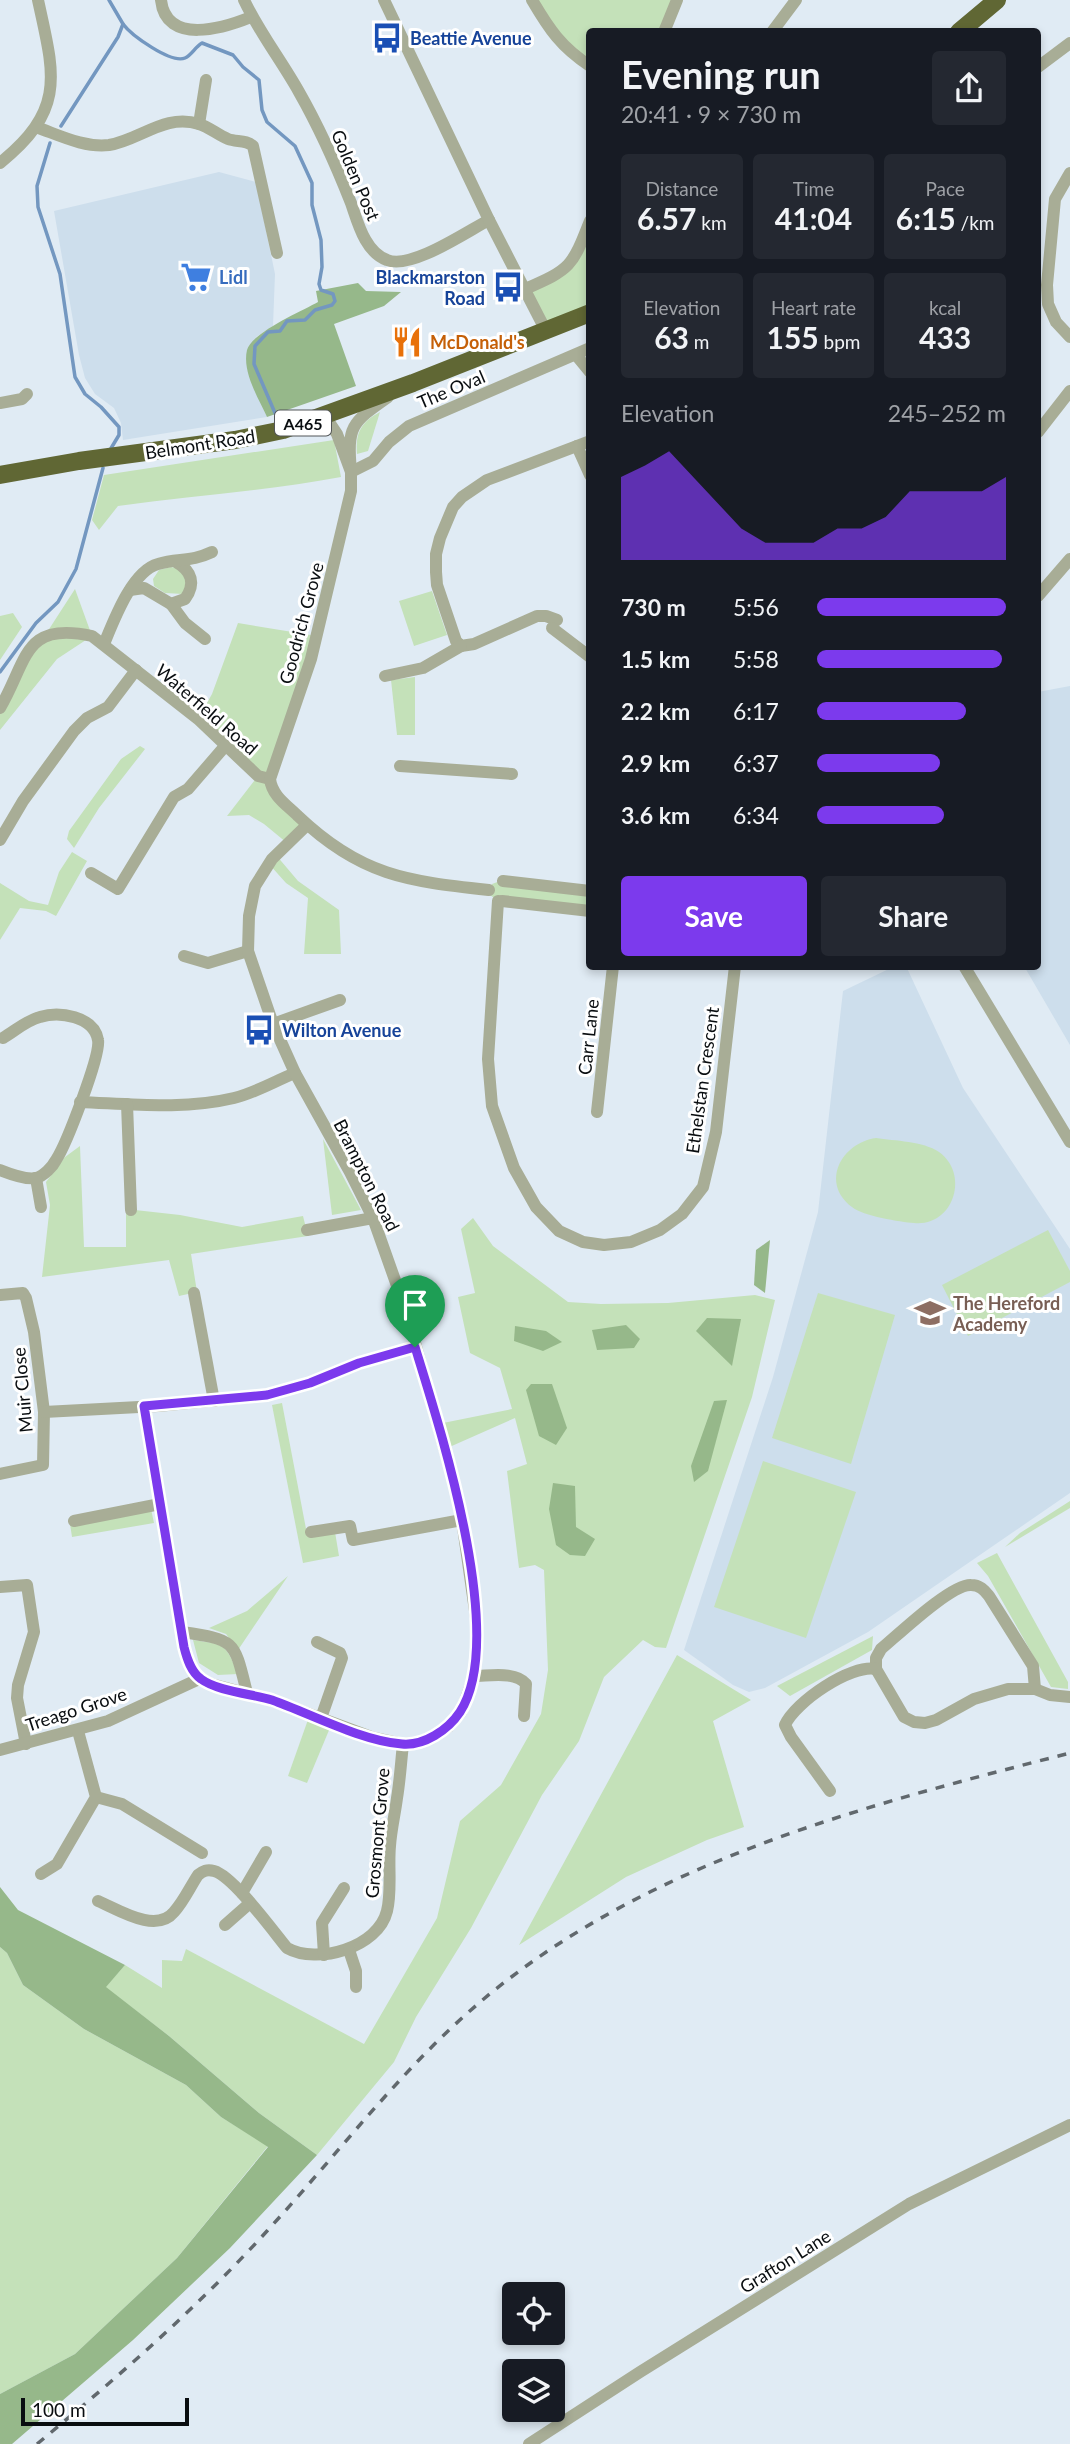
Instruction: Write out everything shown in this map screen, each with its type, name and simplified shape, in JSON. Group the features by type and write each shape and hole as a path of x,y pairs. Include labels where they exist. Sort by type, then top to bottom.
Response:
{"highway":[{"path":"964,28 996,0"},
{"name":"Belmont Road","path":"0,475 79,461 234,440 283,430 413,383 586,315"}],"street":[{"path":"0,163 36,127 49,101 52,79 38,0"},
{"path":"161,0 164,14 169,21 195,30 215,30 251,17"},
{"name":"Golden Post","path":"244,0 251,17 299,91 335,164 364,238 373,250 385,260 399,263 413,259 489,220"},
{"path":"384,0 489,220 546,331"},
{"path":"532,0 550,31 572,54 586,63"},
{"path":"775,28 796,0"},
{"path":"665,28 675,2"},
{"path":"1041,66 1070,43"},
{"path":"199,124 206,80"},
{"path":"36,127 83,144 111,145 172,122 199,124 226,139 250,142 277,253"},
{"path":"1070,173 1055,199 1047,285 1048,304 1056,322 1070,337"},
{"path":"525,289 567,268 585,246"},
{"name":"The Oval","path":"351,472 373,461 389,442 409,426 586,350"},
{"path":"576,355 586,367"},
{"name":"Goodrich Grove","path":"270,779 314,648 351,491 349,446 354,423 361,415 413,383"},
{"path":"1041,428 1070,391"},
{"path":"0,403 22,399 27,394"},
{"name":"Goodrich Grove","path":"325,416 337,434 351,472"},
{"path":"461,646 437,585 436,572 436,554 440,538 453,508 462,497 487,480 583,444"},
{"path":"104,644 130,590 148,568 163,562 191,560 212,552"},
{"path":"1041,593 1070,559"},
{"path":"171,604 185,599 192,583 187,568 176,562"},
{"path":"130,590 144,588 171,604 184,623 205,639"},
{"path":"385,676 423,668 461,646 474,644 537,616 546,616 586,653"},
{"name":"Waterfield Road","path":"0,708 34,642 45,635 71,631 92,636 176,701 258,776 270,779 271,788 277,796 307,825 347,855 372,869 432,884 489,890"},
{"path":"0,840 23,801 74,731 87,718 108,707 136,670"},
{"path":"91,873 118,889 174,797 188,789 226,746"},
{"path":"400,766 512,774"},
{"name":"Brampton Road","path":"307,825 272,859 255,886 249,916 248,951 273,1024 295,1073 373,1218 407,1314 449,1461 462,1520 476,1618 474,1676 461,1712 447,1727 425,1740 403,1744"},
{"path":"500,901 507,899 510,891 503,881"},
{"path":"586,891 503,881 495,882 489,890 492,898 500,901 586,911"},
{"name":"Ethelstan Crescent","path":"500,901 488,1059 492,1106 514,1168 536,1207 559,1231 583,1242 604,1245 631,1242 660,1230 682,1214 703,1187 716,1132 735,970"},
{"path":"184,957 208,963 248,951"},
{"name":"Carr Lane","path":"597,1112 613,970"},
{"path":"966,970 1070,1142"},
{"path":"273,1024 340,1000"},
{"path":"0,1170 16,1176 36,1178 56,1161 99,1048 95,1032 88,1024 69,1016 39,1017 3,1038"},
{"path":"80,1102 176,1105 237,1098 295,1073"},
{"path":"127,1104 131,1210"},
{"path":"36,1178 41,1207"},
{"path":"307,1230 373,1218"},
{"name":"Muir Close","path":"0,1295 23,1293 26,1298 34,1332 44,1412 43,1465 0,1474"},
{"path":"194,1293 214,1401"},
{"path":"44,1412 214,1401 282,1392 359,1363 415,1347"},
{"path":"144,1406 182,1632 188,1661 199,1678 371,1737 403,1744"},
{"path":"74,1521 160,1504"},
{"path":"311,1532 350,1526 353,1540 462,1520"},
{"path":"0,1587 27,1585 34,1632 21,1672 17,1698 26,1744"},
{"path":"1035,1689 1033,1666 989,1596 982,1588 972,1585 961,1586 946,1595 881,1649 876,1658 876,1669 904,1717 914,1722 936,1720 987,1693 1008,1689 1035,1689 1050,1695 1070,1697"},
{"path":"182,1632 211,1636 228,1642 238,1656 247,1693"},
{"path":"317,1642 340,1653 342,1658 321,1718"},
{"path":"830,1791 785,1725 796,1707 852,1671 867,1667 876,1669"},
{"path":"474,1676 516,1676 523,1680 526,1685 524,1716"},
{"name":"Treago Grove","path":"0,1750 108,1721 199,1678"},
{"path":"41,1874 57,1864 96,1797 78,1731"},
{"name":"Grosmont Grove","path":"98,1901 146,1921 158,1922 174,1913 198,1875 209,1870 221,1874 246,1898 287,1948 308,1956 349,1950 374,1932 387,1912 390,1844 403,1744"},
{"path":"96,1797 122,1804 202,1853"},
{"path":"225,1925 246,1898 266,1852"},
{"name":"Grosmont Grove","path":"324,1955 322,1923 344,1888"},
{"path":"349,1950 356,1971 356,1987"},
{"name":"Grafton Lane","path":"529,2444 909,2203 1070,2125"}],"shaded area":[{"path":"219,172 256,182 275,274 273,326 256,337 251,381 267,417 123,440 121,423 114,408 95,394 85,378 54,211"},
{"path":"1070,686 1070,1045 1026,970 1041,970 1041,691"},
{"name":"The Hereford Academy","path":"887,970 908,970 963,1088 1070,1249 1070,1493 868,1632 765,1688 749,1692 733,1685 684,1650 773,1377 818,1212 843,991"}],"green space":[{"path":"535,0 678,0 666,28 586,28 586,62 550,31"},
{"path":"581,244 586,246 586,315 546,331 525,289 547,280"},
{"path":"358,283 366,291 401,292 384,306 334,324 356,386 267,417 247,367 247,350 251,343 267,330 318,302 316,291"},
{"path":"380,412 368,451 357,454 358,434 368,420"},
{"path":"334,440 341,477 118,506 99,530 92,520 104,475"},
{"path":"171,567 180,569 184,575 186,584 183,594 165,593 154,586 153,579 159,570"},
{"path":"75,589 92,636 57,659 0,730 0,705"},
{"path":"432,591 447,635 414,646 399,601"},
{"path":"13,613 22,627 0,660 0,616"},
{"path":"238,623 317,636 270,779 307,825 287,843 249,815 227,816 258,776 198,719 212,694"},
{"path":"415,677 415,735 397,735 391,680"},
{"path":"140,746 145,749 99,808 74,848 67,839 69,831 121,759"},
{"path":"72,852 87,861 56,916 46,911 20,908 0,940 0,883 29,901 48,905 59,872"},
{"path":"276,855 298,881 339,910 341,954 304,954 308,898 286,883 269,864"},
{"path":"500,881 586,891 586,911 498,901 490,895 492,884"},
{"path":"876,1138 932,1148 948,1162 954,1173 955,1185 948,1208 939,1217 928,1222 914,1223 891,1220 857,1210 842,1197 837,1187 839,1165 853,1148"},
{"path":"323,1139 361,1210 332,1215"},
{"path":"80,1146 84,1247 126,1247 126,1209 180,1215 242,1227 303,1216 308,1236 191,1254 197,1292 179,1296 169,1260 42,1277 50,1205 46,1182 65,1157"},
{"path":"473,1218 493,1246 568,1302 668,1303 755,1295 775,1300 752,1397 666,1648 655,1647 643,1640 604,1677 579,1741 542,1795 471,1928 416,2017 394,2062 317,2155 259,2113 169,2036 105,1987 125,1965 162,1988 162,1960 182,1961 186,1949 364,2044 437,1918 460,1821 501,1785 541,1714 548,1670 544,1570 535,1565 519,1568 507,1471 527,1464 515,1418 445,1449 438,1424 512,1409 500,1368 470,1353 458,1297 475,1293 461,1229"},
{"path":"1048,1230 1070,1271 1070,1282 968,1336 942,1285"},
{"path":"770,1240 765,1293 754,1285 756,1250"},
{"path":"818,1293 895,1315 851,1464 772,1438"},
{"path":"707,1318 741,1319 732,1366 696,1331"},
{"path":"626,1325 640,1339 634,1348 597,1350 592,1330"},
{"path":"515,1326 546,1331 562,1342 543,1351 514,1341"},
{"path":"531,1384 552,1384 567,1428 556,1445 539,1436 526,1390"},
{"path":"727,1400 708,1471 694,1482 691,1466 714,1401"},
{"path":"282,1403 307,1534 335,1532 339,1556 303,1563 272,1405"},
{"path":"763,1461 856,1492 806,1638 714,1607"},
{"path":"553,1483 575,1486 576,1527 595,1539 585,1556 570,1555 556,1545 549,1509"},
{"path":"1070,1501 1070,1508 1005,1547 1020,1533"},
{"path":"151,1509 154,1523 72,1537 70,1524"},
{"path":"997,1553 1068,1682 1068,1689 1051,1687 988,1576 977,1563"},
{"path":"288,1576 238,1650 226,1634 209,1628 247,1611"},
{"path":"873,1636 872,1650 790,1696 777,1686"},
{"path":"193,1640 223,1647 238,1674 218,1675 199,1663"},
{"path":"677,1655 751,1700 713,1721 744,1827 707,1840 626,1877 519,1945"},
{"path":"310,1714 332,1723 307,1783 288,1776"},
{"path":"0,1887 18,1910 125,1965 106,1987 169,2036 259,2113 317,2155 230,2248 133,2340 12,2444 0,2444 0,2394 75,2354 177,2258 268,2147 221,2117 186,2085 84,2029 23,1985 7,1953 0,1947"},
{"path":"0,1947 7,1953 23,1985 84,2029 186,2085 221,2117 268,2146 177,2258 75,2354 0,2394"}],"waterway":[{"path":"61,126 118,37 123,24 109,0"},
{"path":"123,24 142,41 171,57 185,58 202,43 233,55 259,80 262,110 267,122 295,146 312,183 312,205 321,240 322,267 319,284 321,290 333,294 335,301 332,305 315,310 305,320 287,321 280,331 268,332 255,346 254,364 278,420"},
{"path":"50,143 37,186 38,207 60,274 75,377 85,394 119,427 119,435 110,450"},
{"path":"0,672 36,623 58,602 76,569 103,468"}],"railway":[{"path":"37,2444 127,2368 212,2288 267,2231 443,2035 510,1978 573,1935 639,1898 707,1866 778,1838 850,1813 1070,1753"}],"place":[{"name":"Beattie Avenue","path":"387,38"},
{"name":"Lidl","path":"196,277"},
{"name":"Blackmarston Road","path":"508,287"},
{"name":"McDonald's","path":"407,342"},
{"name":"Wilton Avenue","path":"259,1030"},
{"name":"The Hereford Academy","path":"930,1313"}],"route":[{"path":"415,1347 462,1520 476,1618 477,1647 474,1676 461,1712 447,1727 432,1737 418,1743 403,1744 371,1737 271,1700 222,1688 199,1678 188,1661 184,1647 144,1406 282,1392 359,1363 415,1347"}]}
